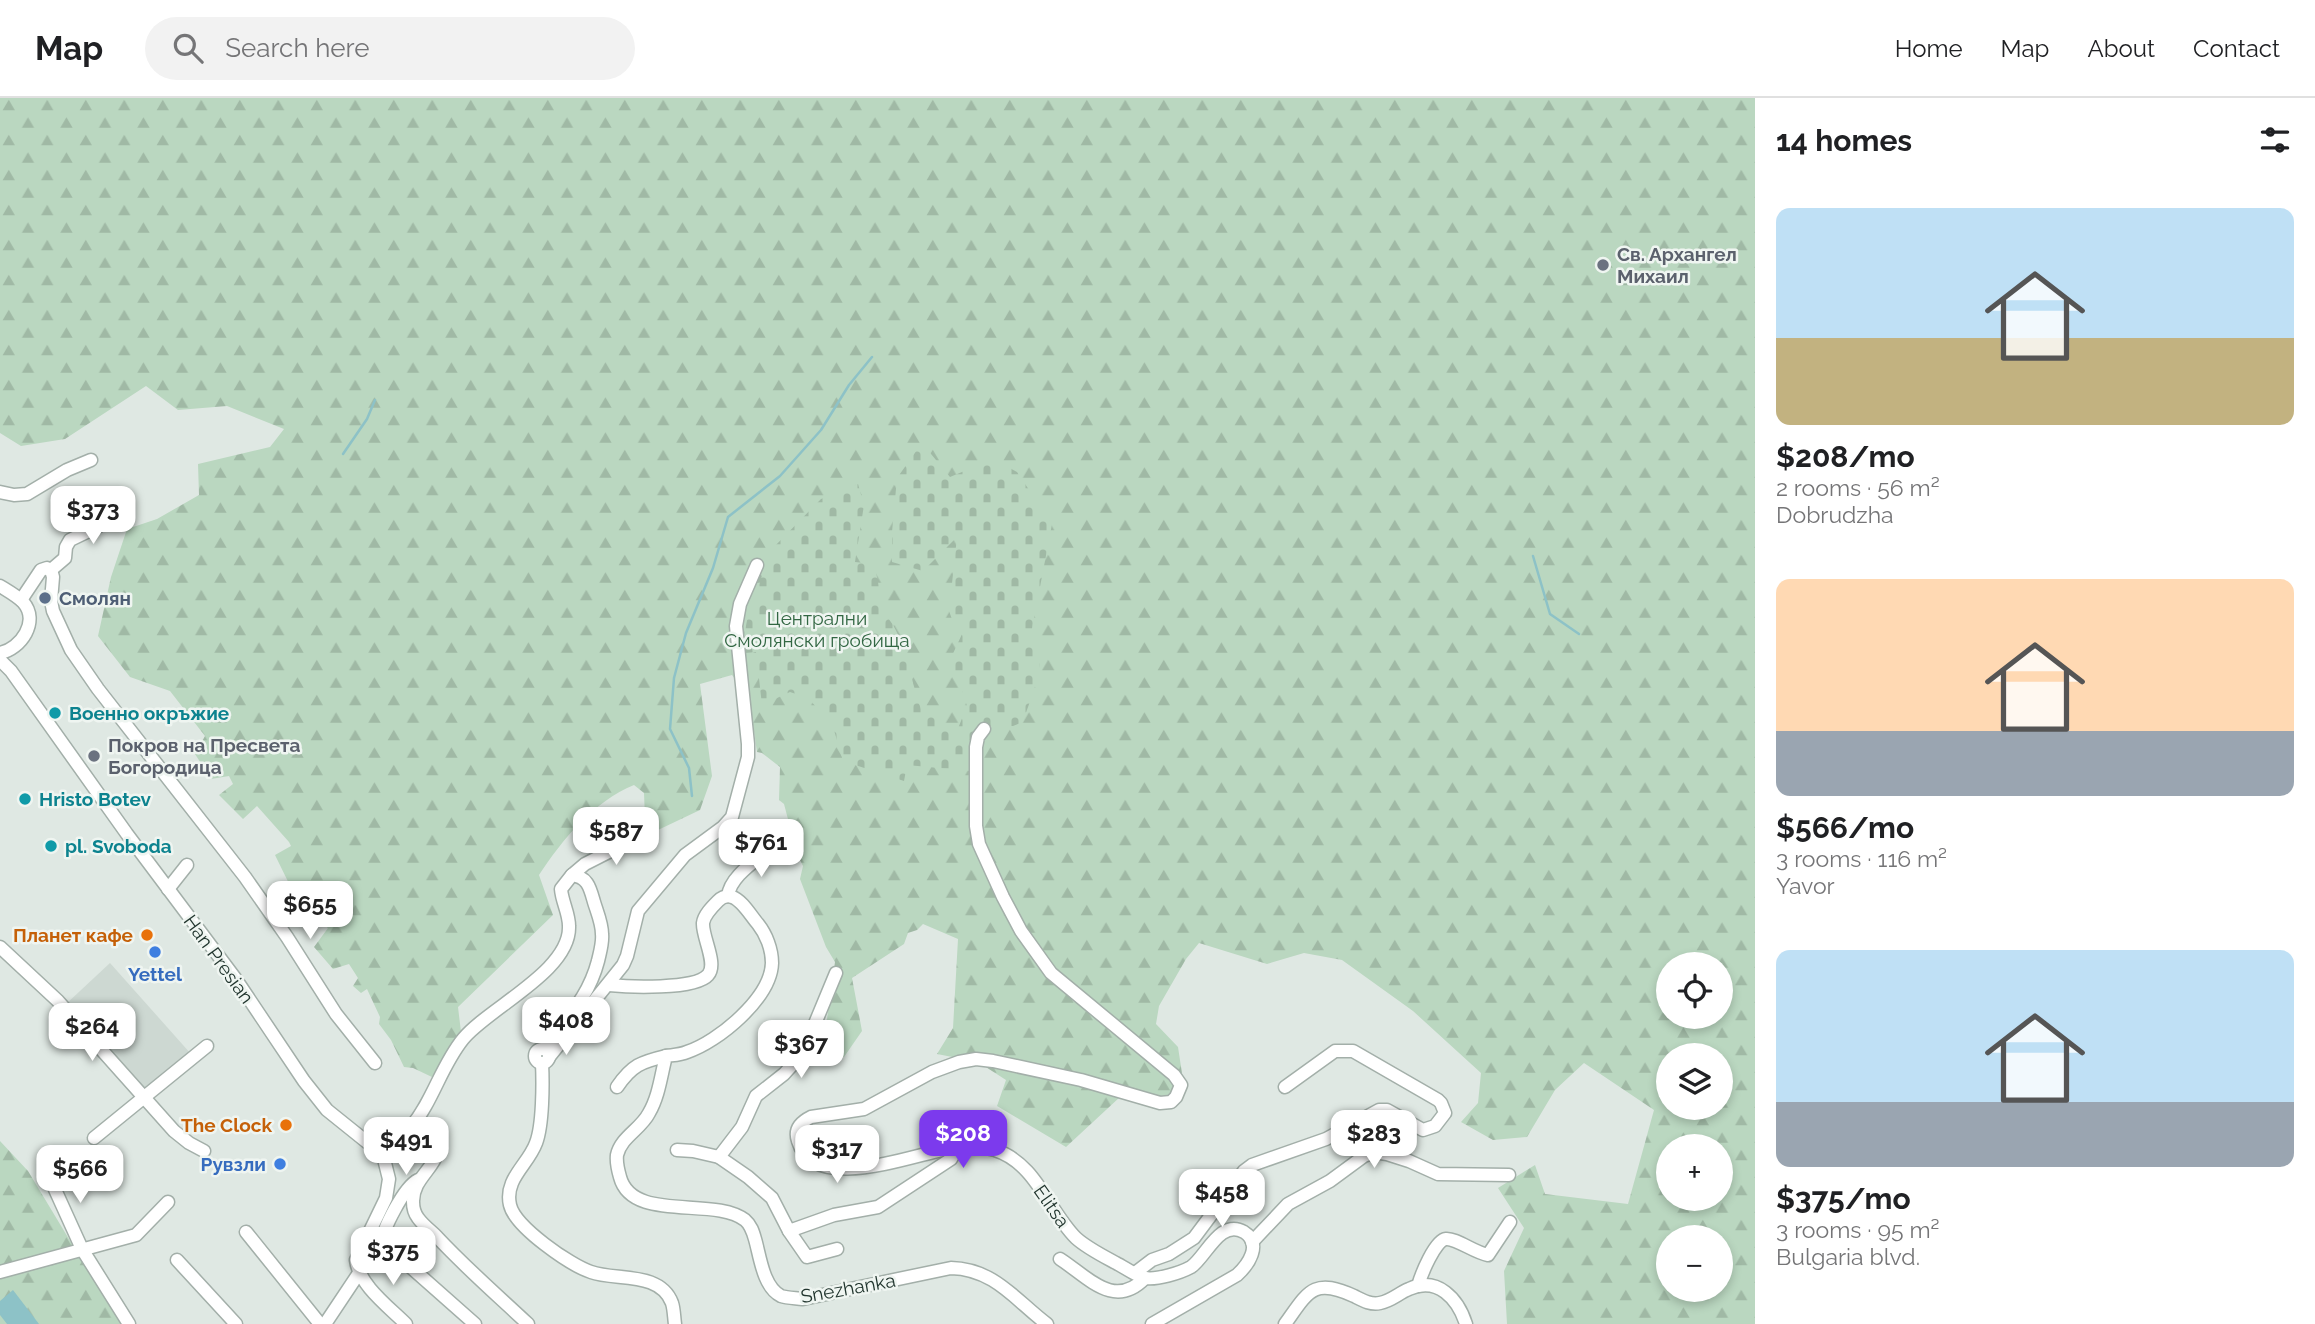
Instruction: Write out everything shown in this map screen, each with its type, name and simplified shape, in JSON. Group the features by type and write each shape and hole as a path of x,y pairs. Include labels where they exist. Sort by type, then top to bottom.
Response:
{"street":[{"path":"0,492 27,494 67,470 91,460"},
{"path":"51,570 65,558 70,540 99,526 127,506"},
{"path":"545,1057 609,985 627,956 638,911 685,855 723,827 732,817 748,757 736,626 740,604 757,565"},
{"path":"21,600 41,570 51,570 54,576 51,601 53,611 71,650 98,689 244,877 287,937 336,1014 375,1063"},
{"path":"0,586 21,600 28,610 27,630 10,663 11,671"},
{"path":"0,653 10,651 20,643"},
{"name":"Han Presian","path":"0,660 11,671 235,978 304,1081 327,1110 384,1157"},
{"name":"Elitsa","path":"984,729 978,737 976,747 976,826 979,844 1021,932 1051,973 1165,1068 1181,1085 1176,1097 1171,1102 1160,1103 1081,1080 993,1061 967,1060 932,1072 864,1109 811,1117 803,1121 797,1130 798,1143 807,1157 819,1165 837,1168 874,1166 958,1147 997,1150 1023,1166 1059,1219 1078,1240 1140,1276"},
{"path":"246,1232 323,1324 358,1267 386,1198 389,1178 384,1157 423,1112 461,1041 471,1030 522,993 563,948 569,926 561,889 572,875 585,864 642,835"},
{"path":"728,897 734,880 768,850"},
{"path":"168,888 187,865"},
{"path":"572,875 587,881 603,932 602,945 590,986 545,1057 538,1137 512,1181 509,1197 513,1213 533,1234 588,1272 651,1282 662,1290 672,1303 675,1324"},
{"path":"609,985 632,988 685,984 708,975 711,961 703,924 708,912 722,898 733,897 739,901 760,926 770,946 771,973 756,999 735,1021 687,1052 636,1065 617,1087"},
{"path":"0,947 58,1001 174,1131 204,1151"},
{"path":"719,1157 742,1127 756,1096 794,1063 814,1026 836,973"},
{"path":"94,1138 207,1046"},
{"path":"1060,1259 1104,1289 1117,1293 1136,1287 1140,1276 1152,1260 1169,1254 1194,1238 1244,1171 1252,1165 1326,1139 1379,1110 1394,1114 1423,1130 1435,1126 1444,1113 1438,1100 1353,1051 1335,1051 1285,1087"},
{"name":"Snezhanka","path":"666,1056 649,1115 626,1138 617,1154 621,1182 630,1193 648,1203 696,1207 743,1218 753,1233 766,1278 781,1296 803,1299 951,1268 964,1268 1011,1291 1047,1324"},
{"path":"411,1127 433,1129 437,1136 439,1152 429,1172 408,1187 381,1240 381,1245 406,1263 475,1324"},
{"path":"789,1231 834,1215 878,1207 951,1159 958,1147"},
{"path":"677,1150 719,1157 748,1177 772,1198 789,1231 807,1257 837,1249"},
{"path":"1252,1242 1288,1204 1374,1152 1398,1157 1438,1174 1508,1175"},
{"path":"48,1174 82,1249 122,1322"},
{"path":"418,1180 413,1201 418,1217 474,1276 528,1324"},
{"path":"0,1272 136,1234 168,1202"},
{"path":"1419,1286 1428,1262 1443,1240 1451,1240 1475,1252 1488,1255 1510,1222"},
{"path":"1140,1276 1169,1274 1192,1266 1220,1234 1231,1230 1247,1234 1252,1242 1253,1254 1248,1265 1237,1275 1152,1324"},
{"path":"177,1260 236,1324"},
{"path":"358,1267 406,1324"},
{"path":"1285,1324 1309,1292 1323,1286 1378,1304 1419,1286 1428,1285 1454,1298 1465,1324"}],"shaded area":[{"path":"110,963 191,1054 144,1093 65,1005"}],"green space":[{"path":"0,98 1755,98 1755,1324 1507,1324 1504,1271 1524,1228 1498,1188 1535,1165 1545,1194 1628,1204 1654,1110 1584,1063 1555,1090 1527,1137 1493,1140 1461,1122 1478,1103 1481,1073 1413,1011 1342,960 1304,953 1267,964 1199,943 1186,959 1159,1006 1156,1024 1178,1047 1185,1093 1156,1108 1120,1097 1066,1147 997,1106 1006,1080 978,1062 937,1054 953,1028 958,939 923,924 908,933 904,944 852,978 862,1031 844,1057 816,1042 827,1019 835,962 826,947 800,879 803,866 796,852 787,845 789,823 784,804 779,800 780,767 757,752 747,702 732,675 700,684 712,776 700,810 658,830 645,819 644,793 634,785 592,811 558,848 539,875 553,915 458,1007 461,1032 439,1072 435,1072 432,1077 404,1067 391,1040 379,1024 380,1017 367,989 361,993 353,986 358,978 349,964 333,969 314,947 328,928 309,914 318,905 314,895 297,900 275,855 291,846 289,842 257,806 243,819 219,795 233,784 229,776 211,779 195,754 205,736 170,691 130,677 98,636 111,577 127,529 157,519 199,495 198,464 270,447 284,429 227,406 178,410 146,386 65,439 21,446 0,433"},
{"name":"Централни Смолянски гробища","path":"922,443 950,477 993,459 1017,472 1052,524 1031,634 1037,643 1039,654 1038,677 1023,722 1013,726 975,726 968,745 971,771 907,765 904,781 843,761 834,730 808,698 790,692 762,705 756,652 745,653 743,640 748,616 771,550 821,499 858,484 864,505 855,562 874,564 881,595 876,602 898,635 923,714 936,718 939,731 957,731 967,706 950,660 963,632 953,622 949,611 957,537 923,571 892,562 897,478"},
{"path":"0,1141 28,1171 124,1324 0,1324"}],"water":[{"path":"13,1290 39,1324 7,1324 0,1315 0,1301"}],"waterway":[{"path":"692,796 689,768 670,729 674,678 686,633 713,568 728,517 780,476 821,430 849,385 872,357"},
{"path":"343,454 367,419 375,400"},
{"path":"1533,556 1550,614 1579,634"}],"place":[{"name":"Св. Архангел Михаил","path":"1603,265"},
{"name":"Смолян","path":"45,598"},
{"name":"Военно окръжие","path":"55,713"},
{"name":"Покров на Пресвета Богородица","path":"94,756"},
{"name":"Hristo Botev","path":"25,799"},
{"name":"pl. Svoboda","path":"51,846"},
{"name":"Планет кафе","path":"147,935"},
{"name":"Yettel","path":"155,952"},
{"name":"The Clock","path":"286,1125"},
{"name":"Рувзли","path":"280,1164"}]}
